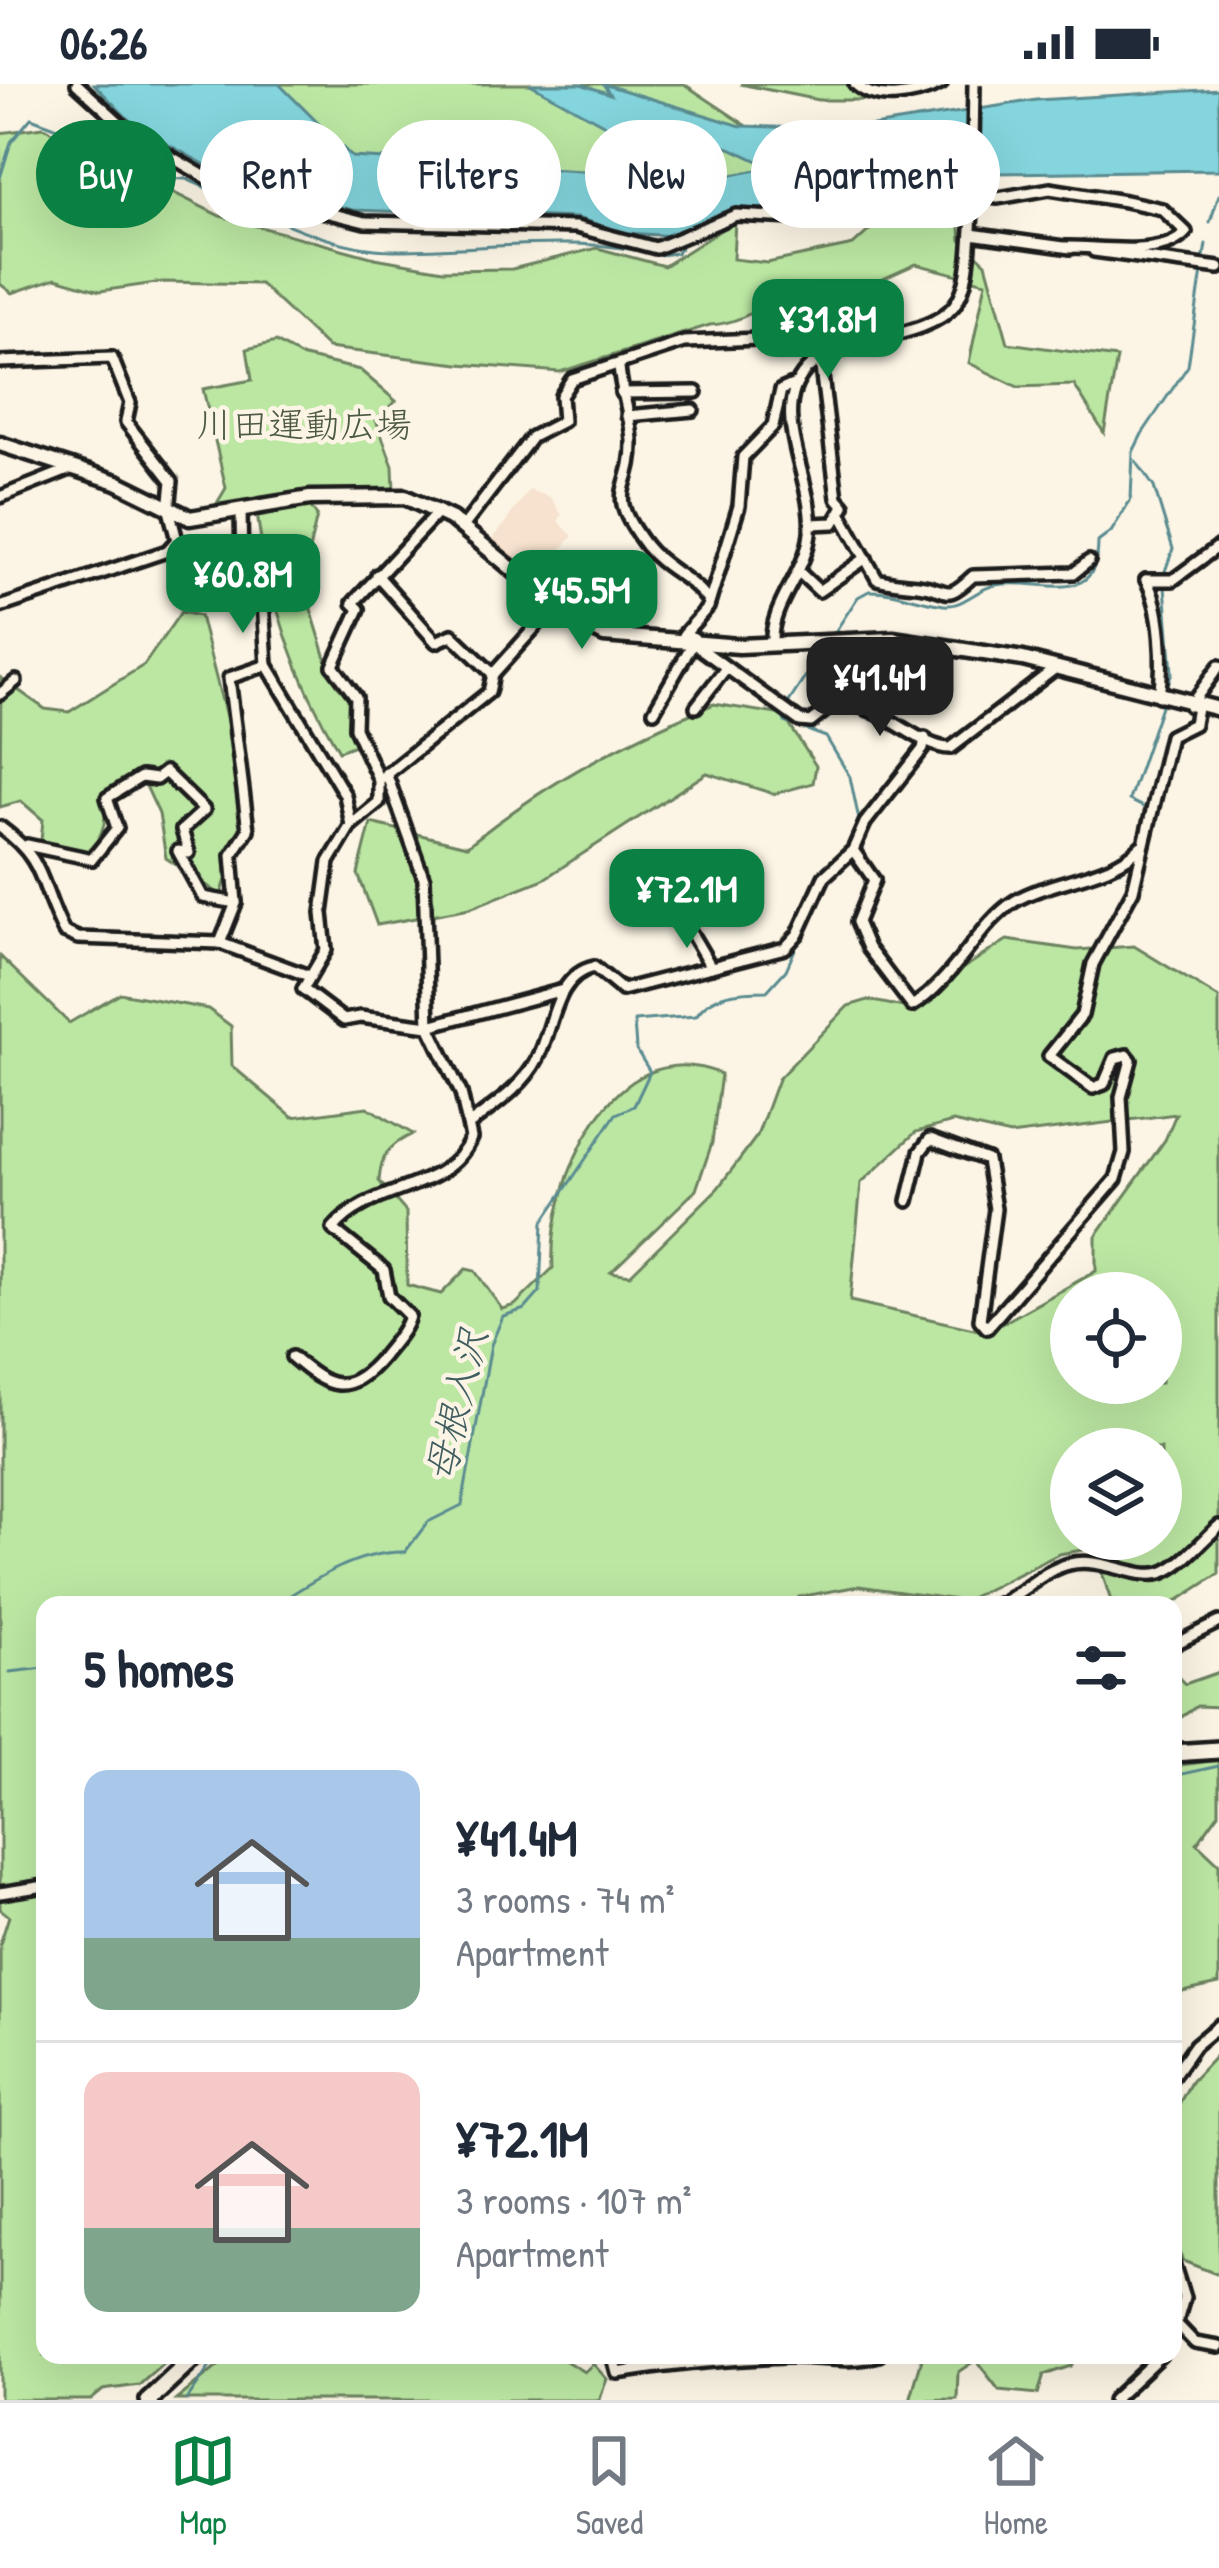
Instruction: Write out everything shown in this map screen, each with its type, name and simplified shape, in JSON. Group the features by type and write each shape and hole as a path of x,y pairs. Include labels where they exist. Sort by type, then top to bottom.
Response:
{"highway":[{"path":"1182,1752 1219,1750"},
{"path":"149,2400 187,2364"}],"main road":[{"path":"0,444 132,489 169,510 200,518 310,498 388,494 440,511 554,604 604,635 698,643 893,639 1057,667 1158,698 1219,709"}],"street":[{"path":"77,84 132,134 221,186 365,222 576,227 656,248 736,215 794,218 854,205 905,185 992,198 1050,189 1125,201 1162,209 1186,232 1178,242 1156,246 1066,247"},
{"path":"855,84 878,97 941,84"},
{"path":"974,84 967,287 945,317 825,357 797,383 781,390 773,426 743,457 739,506 709,602 684,634 800,721 811,722 835,704 848,703 942,749 961,744 1057,667"},
{"path":"971,234 1219,268"},
{"path":"463,527 532,437 563,421 561,396 572,379 698,340 779,342 806,337 825,357 842,516 877,580 920,585 942,596 973,576 1075,573 1089,561"},
{"path":"0,362 112,358 130,403 126,422 172,481 169,510 177,539 167,551 0,608"},
{"path":"620,367 632,438 619,496 625,512 648,548 673,571 694,581 709,602"},
{"path":"772,643 772,621 799,572 811,524 810,493 792,430 790,405 797,383"},
{"path":"621,393 696,392"},
{"path":"626,416 693,410"},
{"path":"0,497 73,468"},
{"path":"292,1357 322,1379 357,1383 400,1334 409,1316 389,1296 383,1270 333,1229 356,1207 389,1190 439,1176 466,1149 471,1123 430,1026 424,879 383,777 355,728 356,697 333,666 355,627 359,609 353,603 440,511"},
{"path":"241,512 242,571 262,602 267,665 345,795 351,825"},
{"path":"811,524 828,526 842,516"},
{"path":"1158,698 1165,658 1155,629 1157,599 1146,580 1172,580 1219,546"},
{"path":"799,572 819,591 866,558"},
{"path":"377,575 436,642 452,635 493,674"},
{"path":"554,604 493,674 489,692 383,777 379,802 351,825 328,862 322,913 326,950 304,994 344,1020 360,1017 430,1026 563,990 588,968 622,990 785,948 798,934 824,877 853,850 866,823 923,749 925,738"},
{"path":"654,711 698,643"},
{"path":"220,943 236,903 232,855 248,830 229,679 267,665"},
{"path":"908,1201 920,1152 930,1139 987,1160 994,1209 980,1320 987,1328 1107,1194 1124,1152 1121,1097 1133,1065 1126,1055 1115,1058 1104,1084 1093,1088 1049,1056 1082,1015 1093,964 1133,890 1170,736 1194,724 1194,707 1219,666"},
{"path":"696,707 727,668"},
{"path":"0,694 16,680"},
{"path":"0,827 27,845 92,860 117,828 107,798 141,777 156,778 165,772 203,810 182,830 189,853 178,851 192,881 203,897 236,903"},
{"path":"853,850 874,880 857,922 868,948 912,1006 940,988 1010,904 1054,881 1112,865 1143,843"},
{"path":"27,845 64,932 78,938 220,943 309,976"},
{"path":"669,915 691,933 711,967"},
{"path":"471,1123 512,1093 538,1060 563,990"},
{"path":"1010,1596 1042,1575 1076,1562 1112,1563 1150,1574 1166,1571 1219,1526"},
{"path":"1182,1640 1219,1622"},
{"path":"0,1893 36,1887"},
{"path":"1182,2063 1219,2025"},
{"path":"1182,2333 1195,2343 1219,2347"},
{"path":"615,2364 617,2373 679,2364"},
{"path":"1113,2400 1151,2364"}],"shaded area":[{"path":"529,490 550,497 562,515 558,521 573,536 534,579 490,543"}],"green space":[{"path":"144,84 684,84 751,129 751,180 727,180 727,120 585,120 585,175 561,175 561,120 377,120 377,169 353,168 353,120 207,120"},
{"path":"740,84 853,84 871,100 818,100"},
{"path":"36,128 36,228 176,228 176,194 200,206 200,228 264,228 375,258 443,270 512,269 597,248 664,266 735,221 733,259 767,263 853,245 872,228 960,228 961,240 986,263 1008,343 1117,358 1104,433 1074,385 1018,387 969,363 986,282 916,264 856,291 834,285 796,290 729,322 560,372 328,348 260,284 163,282 100,291 56,278 12,293 0,284 0,133"},
{"name":"川田運動広場","path":"276,342 300,356 360,370 396,401 376,420 393,466 394,491 301,491 213,510 226,488 203,389 252,380 247,349"},
{"path":"304,497 317,516 302,580 329,668 350,698 355,745 339,751 286,637 257,514"},
{"path":"181,612 200,616 229,728 244,824 221,895 166,858 159,814 140,773 105,791 104,826 85,853 41,840 43,820 21,801 0,807 1,678 45,709 69,712 144,665"},
{"path":"714,704 783,715 816,766 813,783 774,794 707,773 544,879 470,908 377,925 358,874 371,823 467,846 585,766"},
{"path":"1007,940 1077,950 1134,946 1219,998 1219,1574 1182,1598 1109,1596 1098,1560 1182,1560 1182,1428 1050,1428 1050,1558 974,1596 929,1596 859,1586 804,1596 36,1596 36,2364 163,2364 139,2385 103,2390 91,2400 0,2400 0,1944 9,1916 0,1909 0,956 69,1023 120,993 208,1009 231,1026 232,1066 293,1117 367,1107 413,1134 388,1152 379,1181 406,1212 407,1285 441,1294 466,1269 475,1271 502,1309 515,1305 553,1268 554,1234 575,1158 594,1122 619,1093 648,1073 682,1066 721,1074 712,1143 696,1190 611,1272 630,1275 718,1188 757,1136 778,1079 848,1006 868,1000 903,1007","holes":["1176,1114 1165,1140 1096,1236 1094,1272 1182,1272 1182,1404 1050,1404 1050,1297 987,1332 850,1301 861,1183 916,1132 953,1122 1010,1135"]},
{"path":"1219,1672 1219,1707 1197,1706 1182,1717 1182,1681 1185,1684"},
{"path":"1219,1760 1219,1813 1197,1843 1219,1864 1219,1984 1182,1992 1182,1765"},
{"path":"1219,2052 1219,2275 1182,2259 1182,2098"},
{"path":"221,2364 571,2364 584,2372 593,2364 607,2379 599,2400 176,2400"},
{"path":"920,2364 970,2364 958,2372 957,2399 910,2400"},
{"path":"979,2364 1072,2364 1044,2375 1038,2394 999,2390"}],"water":[{"path":"94,84 279,84 315,120 200,120 200,162 176,149 176,120 129,120"},
{"path":"530,84 581,84 610,94 603,84 721,120 596,120"},
{"path":"1219,89 1219,170 1000,173 1000,120 911,120 1036,100"},
{"path":"727,122 751,126 751,158 727,147"},
{"path":"353,157 377,159 377,211 353,210"},
{"path":"561,170 585,171 585,220 561,217"},
{"path":"751,171 751,209 727,213 727,176"},
{"path":"609,228 693,228 674,236"}],"waterway":[{"path":"0,178 11,142 31,118 136,157 162,178 186,179 340,243 393,250 593,245 658,255 677,253 684,241"},
{"name":"母根入沢","path":"1210,222 1219,195"},
{"name":"母根入沢","path":"1203,262 1206,244"},
{"name":"母根入沢","path":"833,635 858,597 869,591 951,605 996,585 1064,586 1089,576 1098,542 1111,532 1131,499 1133,452 1188,366 1202,271"},
{"path":"1136,461 1154,487 1173,549 1164,574 1172,672 1166,691"},
{"name":"母根入沢","path":"787,705 824,648"},
{"path":"1148,846 1157,814 1129,800 1163,700"},
{"name":"母根入沢","path":"782,713 785,722 826,737 850,777 860,825"},
{"path":"1120,871 1137,856"},
{"name":"母根入沢","path":"290,1596 353,1561 405,1552 428,1522 462,1505 491,1345 503,1316 525,1309 540,1292 543,1222 616,1114 634,1106 650,1072 636,1049 634,1021 696,1016 718,998 767,991 786,970 801,936"},
{"name":"母根入沢","path":"10,1672 36,1669"},
{"path":"1182,1774 1219,1766"},
{"path":"187,2400 212,2364"}]}
